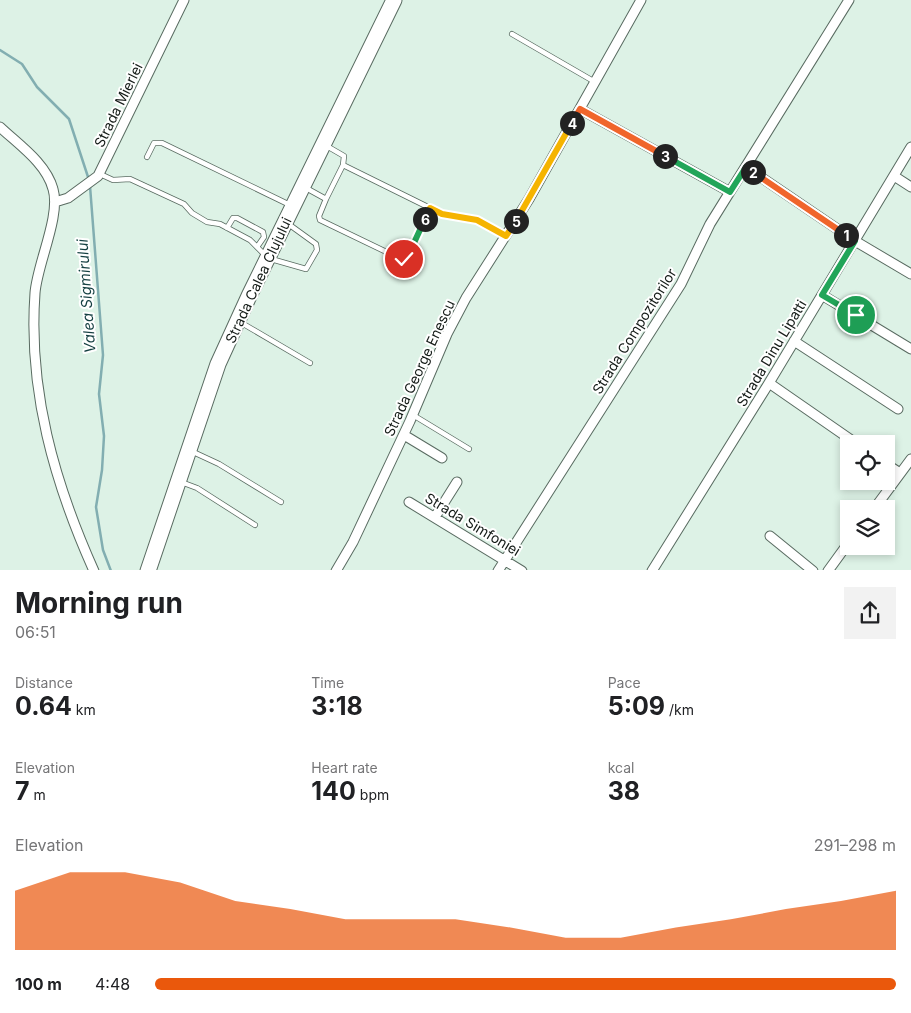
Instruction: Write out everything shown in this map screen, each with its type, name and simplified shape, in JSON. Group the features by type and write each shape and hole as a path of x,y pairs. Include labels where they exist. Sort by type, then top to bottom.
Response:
{"highway":[{"name":"Strada Calea Clujului","path":"148,570 218,364 394,0"}],"street":[{"name":"Strada Mierlei","path":"55,202 68,198 90,184 100,174 184,0"},
{"name":"Strada George Enescu","path":"336,570 353,542 404,435 454,320 529,199 641,0"},
{"name":"Strada Compozitorilor","path":"498,570 681,284 701,239 849,0"},
{"path":"580,109 730,192"},
{"path":"0,127 48,175 54,190 55,202 36,283 33,345 36,378 41,412 53,463 94,570"},
{"name":"Strada Dinu Lipatti","path":"654,570 769,384 911,147"},
{"path":"746,167 855,241 911,274"},
{"path":"894,176 911,187"},
{"path":"822,295 911,349"},
{"path":"794,341 898,409"},
{"path":"769,384 844,435"},
{"path":"404,435 442,458"},
{"path":"881,500 911,459"},
{"path":"895,470 900,474"},
{"path":"435,517 457,482"},
{"name":"Strada Simfoniei","path":"409,502 522,570"},
{"path":"770,536 812,570"},
{"path":"828,570 840,554"}],"lane":[{"path":"512,34 595,82"},
{"path":"146,156 154,143 162,143 293,207"},
{"path":"323,144 344,156 343,165 319,216 320,220 400,259 407,258 430,208"},
{"path":"343,165 442,214 477,220 506,236"},
{"path":"100,174 113,180 130,179 184,204 192,213 207,222 227,228 250,240 268,258 306,270 317,250 316,244 286,222"},
{"path":"303,186 326,199"},
{"path":"227,228 233,218 237,218 262,232 264,237 257,247"},
{"path":"238,321 310,363"},
{"path":"413,415 469,449"},
{"path":"188,450 220,464 280,502"},
{"path":"178,481 197,488 255,525"}],"waterway":[{"name":"Valea Sigmirului","path":"0,50 22,64 37,87 69,119 89,180"},
{"name":"Valea Sigmirului","path":"90,186 103,355 99,394 104,436 102,470 96,507 103,550 111,570"}],"route":[{"path":"404,259 407,258 430,208 442,214 477,220 506,236 580,109 730,192 746,167 855,241 822,295 856,315"}]}
